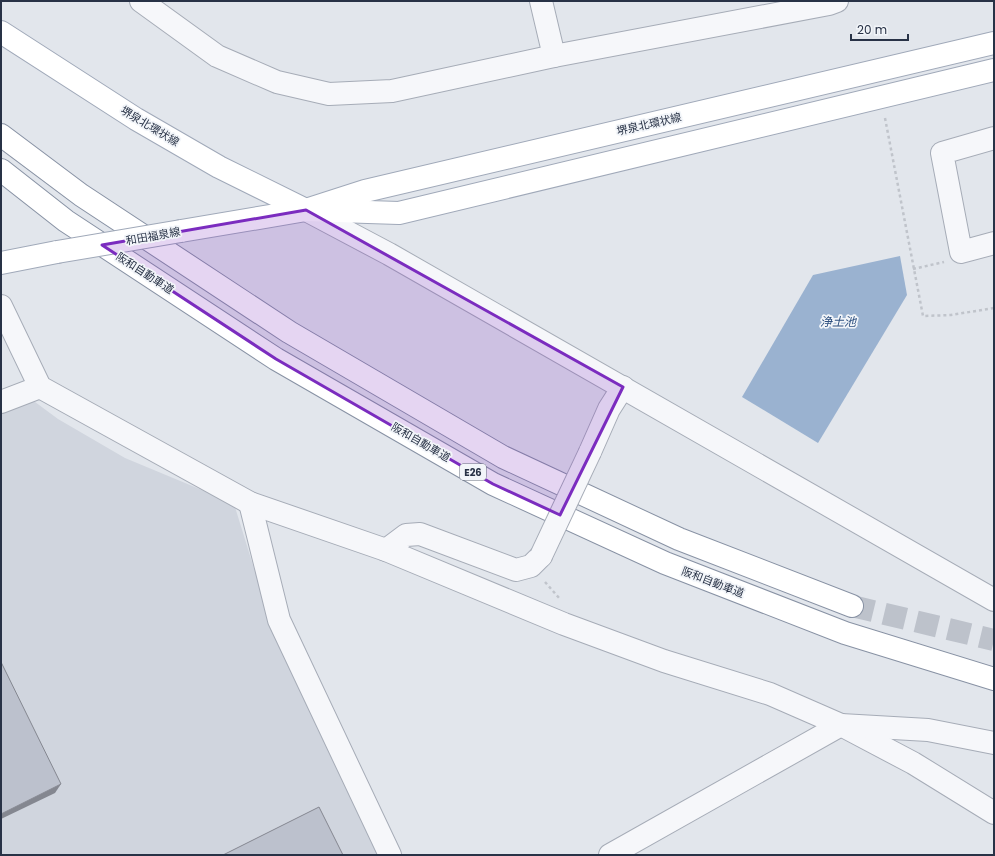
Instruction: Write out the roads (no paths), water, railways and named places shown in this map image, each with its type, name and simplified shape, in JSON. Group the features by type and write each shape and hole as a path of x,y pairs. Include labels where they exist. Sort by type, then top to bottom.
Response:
{"main road":[{"name":"堺泉北環状線","path":"1,32 136,119 219,167 306,210 399,213 994,70"},
{"name":"堺泉北環状線","path":"306,210 365,191 994,43"},
{"name":"E26","path":"1,135 81,195 289,332 503,458 679,539 852,606"},
{"name":"阪和自動車道","path":"1,170 66,221 276,359 493,484 665,563 845,633 994,679"},
{"name":"和田福泉線","path":"1,263 57,252 306,210"}],"street":[{"path":"141,1 217,56 277,82 329,94 392,91 554,56 829,4 837,1"},
{"path":"541,1 554,56"},
{"path":"994,138 942,152 961,252 994,244"},
{"path":"306,210 389,254 994,600"},
{"path":"1,306 40,387 250,503 386,550 564,624 664,661 770,694 841,725 914,763 994,813"},
{"path":"1,402 40,387"},
{"path":"386,550 406,534 420,534 516,570 531,566 541,556 610,410 623,387"},
{"path":"250,503 279,620 390,855"},
{"path":"610,855 841,725 928,730 994,743"}],"water":[{"name":"浄土池","path":"900,256 907,295 818,443 742,397 813,275"}],"tunnel":[{"path":"852,606 994,640"}]}
